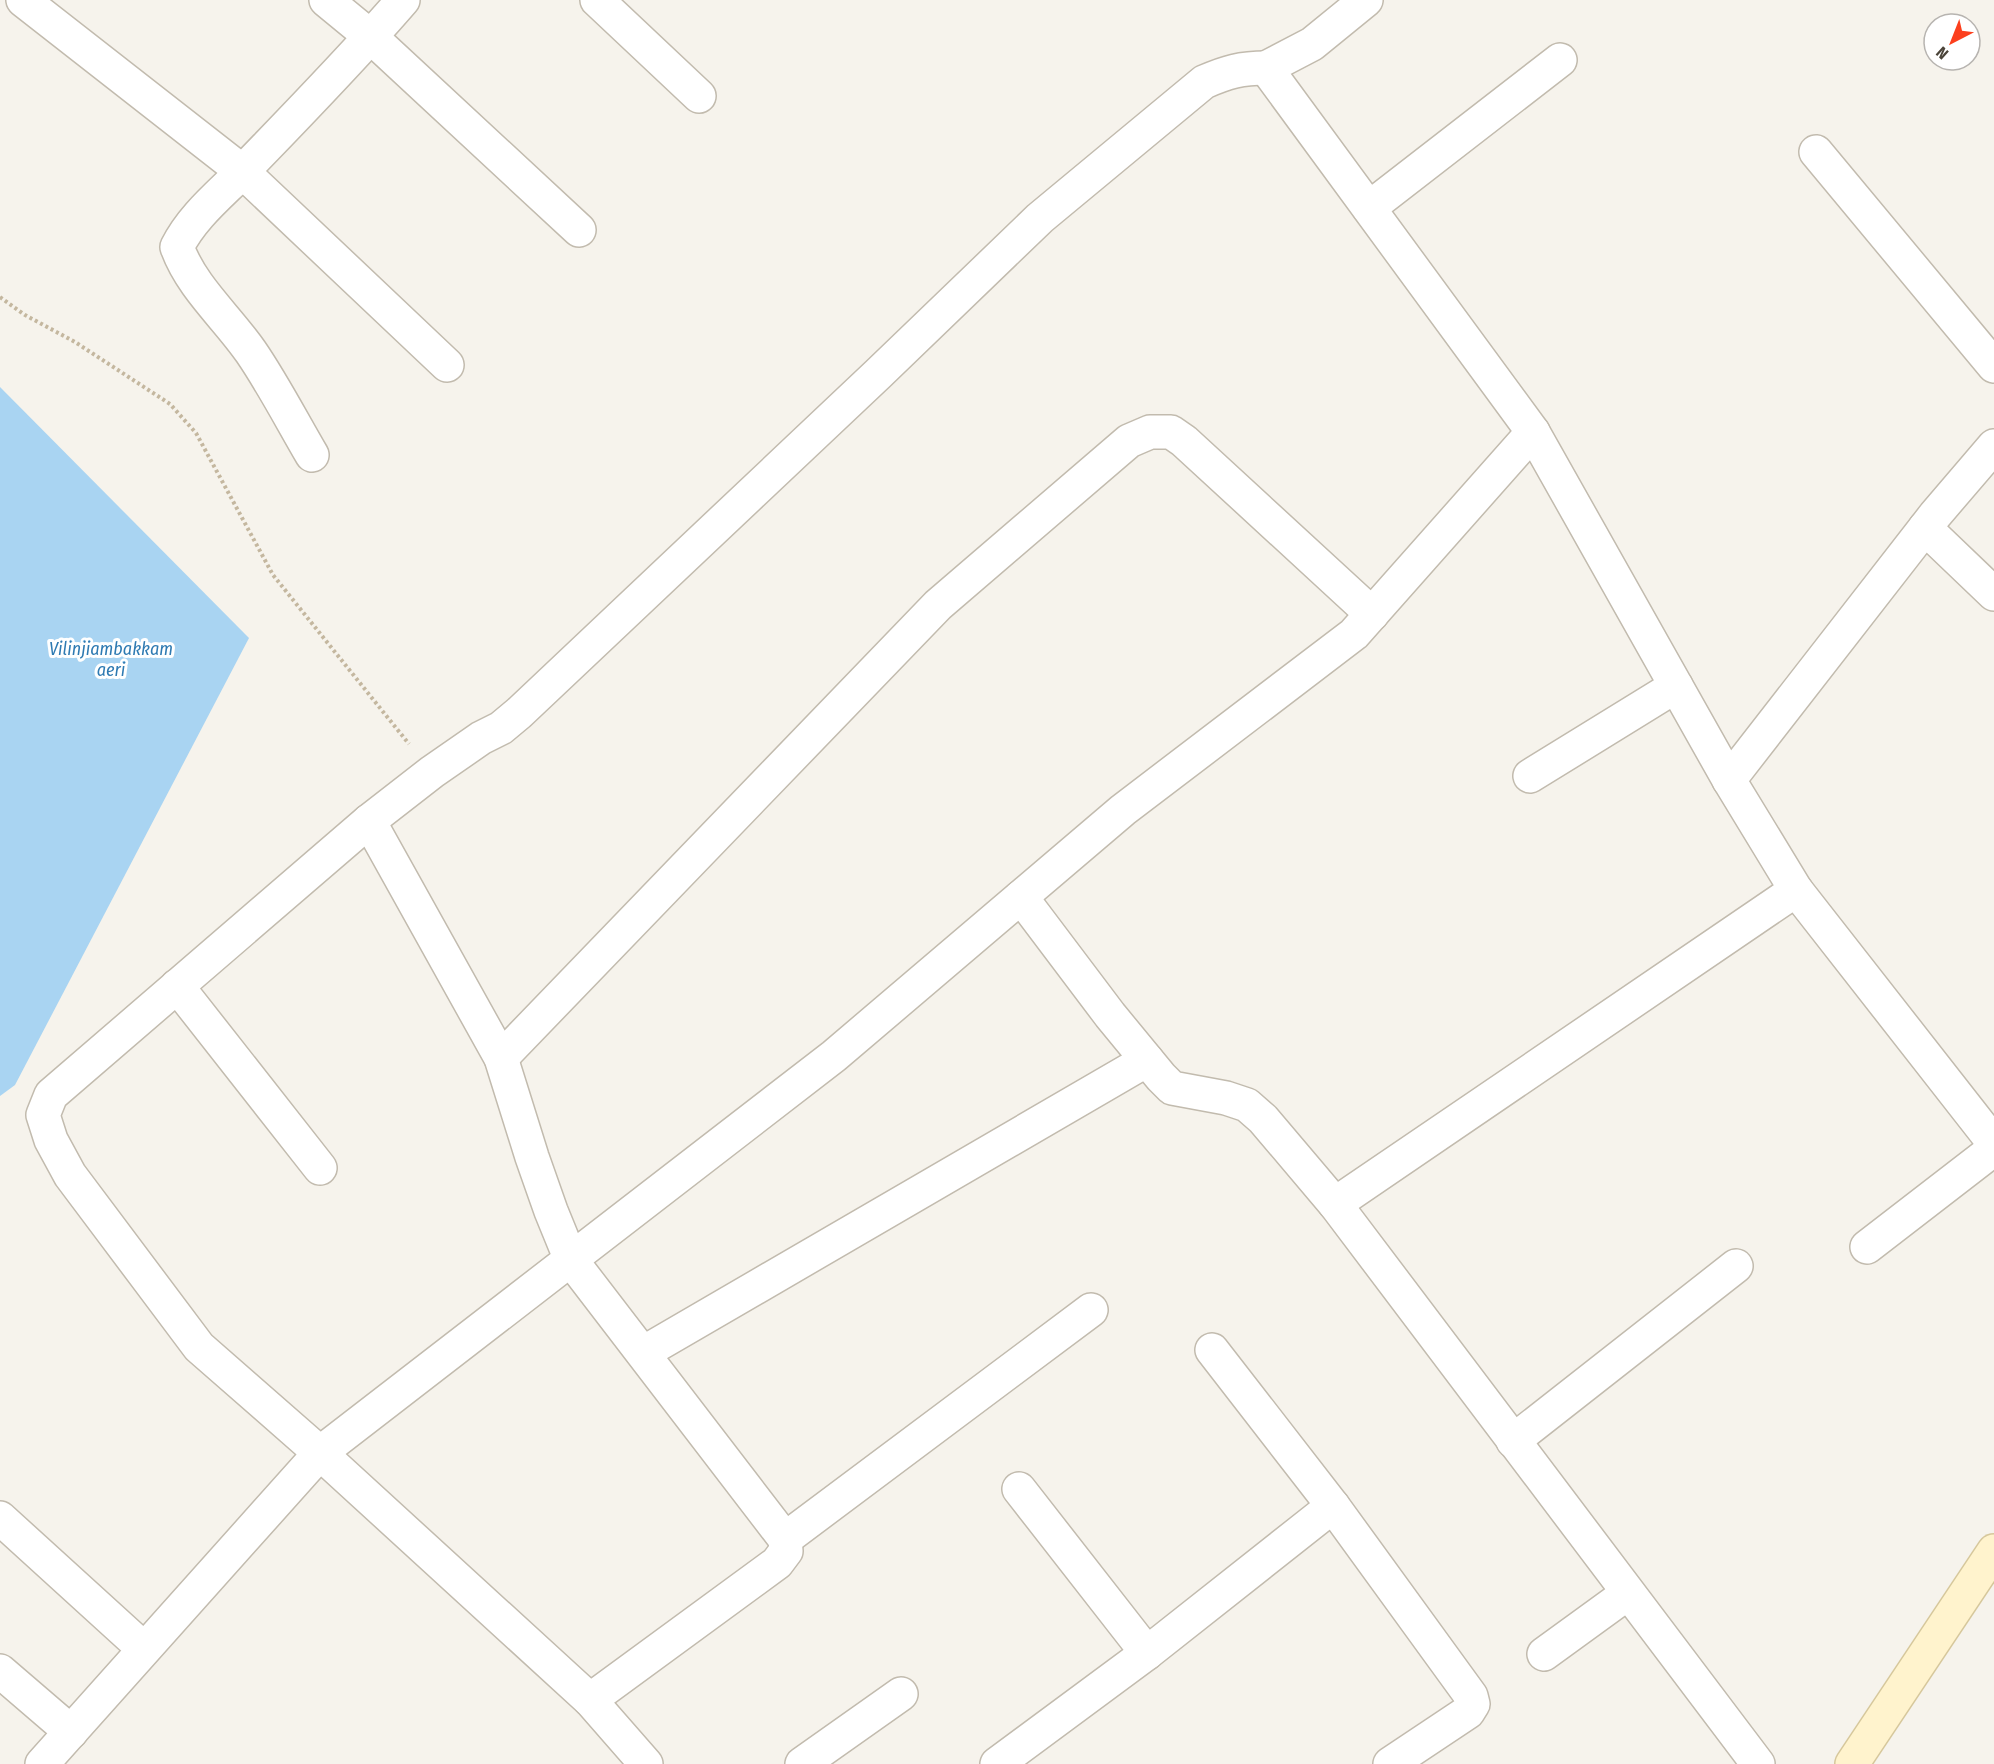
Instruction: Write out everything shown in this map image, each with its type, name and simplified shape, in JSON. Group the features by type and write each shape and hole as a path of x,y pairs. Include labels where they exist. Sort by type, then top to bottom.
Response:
{"street":[{"path":"23,0 243,172 447,365"},
{"path":"326,0 371,37 579,230"},
{"path":"312,455 251,352 200,289 183,262 177,247 186,229 371,37 403,0"},
{"path":"597,0 699,96"},
{"path":"646,1764 590,1700 320,1453 199,1347 70,1175 51,1140 43,1114 51,1095 369,822 432,772 481,738 501,728 519,713 1040,218 1204,82 1230,71 1266,68 1312,44 1365,0"},
{"path":"1369,208 1560,60"},
{"path":"1266,68 1533,432 1729,780 1796,890 1994,1143"},
{"path":"1816,152 1994,366"},
{"path":"501,1058 938,605 1129,441 1150,432 1171,432 1184,441 1372,614"},
{"path":"42,1764 320,1453 834,1056 1123,810 1354,634 1533,432"},
{"path":"1729,780 1924,528 1994,446"},
{"path":"1924,528 1994,594"},
{"path":"1530,776 1676,686"},
{"path":"369,822 501,1058 551,1211 571,1260 785,1539 786,1551 777,1563 590,1700"},
{"path":"1335,1204 1796,890"},
{"path":"1021,897 1147,1060 1172,1088 1226,1098 1247,1105 1263,1119 1335,1204 1758,1764"},
{"path":"177,987 320,1168"},
{"path":"643,1353 1147,1060"},
{"path":"1867,1247 1994,1149"},
{"path":"1513,1441 1736,1266"},
{"path":"785,1539 1091,1310"},
{"path":"1212,1350 1333,1506 1471,1696 1473,1704 1468,1712 1390,1764"},
{"path":"1019,1489 1147,1653"},
{"path":"997,1764 1147,1653 1333,1506"},
{"path":"0,1518 144,1649"},
{"path":"1852,1764 1994,1551"},
{"path":"1544,1654 1628,1593"},
{"path":"0,1671 71,1732"},
{"path":"802,1764 901,1694"}],"path":[{"path":"0,297 25,315 75,342 170,404 196,433 273,574 432,772"}],"water":[{"name":"Vilinjiambakkam aeri","path":"0,387 249,638 15,1085 0,1096"}]}
